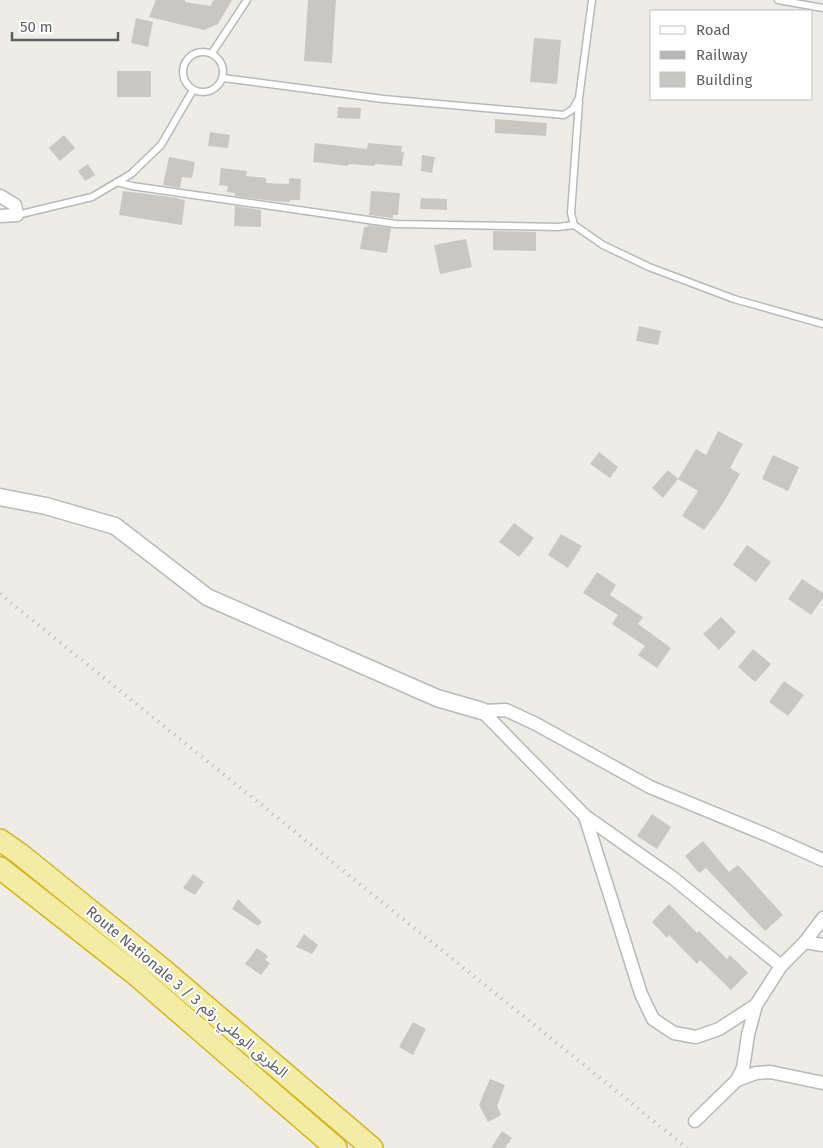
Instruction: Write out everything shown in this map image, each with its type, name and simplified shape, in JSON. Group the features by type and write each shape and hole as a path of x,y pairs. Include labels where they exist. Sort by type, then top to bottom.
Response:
{"highway":[{"name":"Route Nationale 3 / الطريق الوطني رقم 3","path":"0,840 28,860 161,968 372,1148"},
{"name":"Route Nationale 3 / الطريق الوطني رقم 3","path":"0,868 135,974 336,1148"}],"street":[{"path":"0,196 15,205 17,214 0,216"},
{"path":"0,497 46,506 116,526 207,597 437,698 482,711 506,710 536,724 650,787 823,860"},
{"path":"482,711 585,816 673,878 781,966"},
{"path":"585,816 641,994 652,1018 674,1033 696,1037 719,1029 756,1005"},
{"path":"695,1121 737,1080 743,1068 748,1035 756,1005 781,966 805,942 823,918"},
{"path":"805,942 823,946"},
{"path":"737,1080 756,1073 770,1072 823,1083"}],"lane":[{"path":"212,53 246,0"},
{"path":"592,0 579,98 571,213 574,225 603,245 649,266 734,299 823,324"},
{"path":"778,0 823,8"},
{"path":"202,51 212,53 220,59 224,68 223,78 218,86 211,91 201,92 193,90 185,82 182,72 184,62 192,54 202,51"},
{"path":"223,78 383,98 564,115 573,109 579,98"},
{"path":"17,214 92,197 131,174 161,145 193,90"},
{"path":"117,182 151,189 396,224 558,227 574,225"}],"building":[{"path":"156,0 185,0 185,2 210,6 214,0 232,0 218,24 204,30 149,17"},
{"path":"308,0 336,0 332,63 304,61"},
{"path":"136,18 153,22 148,47 131,43"},
{"path":"534,38 561,40 557,84 530,82"},
{"path":"117,71 151,71 151,97 117,97"},
{"path":"338,107 361,108 360,119 337,118"},
{"path":"495,119 547,123 546,136 495,133"},
{"path":"210,132 230,135 228,148 208,146"},
{"path":"64,135 75,148 60,161 49,148"},
{"path":"315,143 367,149 368,143 402,146 401,152 404,152 402,166 349,164 348,166 313,162"},
{"path":"422,155 435,157 432,173 421,171"},
{"path":"169,157 195,162 192,178 182,177 180,188 163,185"},
{"path":"88,164 95,175 85,181 78,171"},
{"path":"221,168 247,171 246,176 266,178 266,183 289,184 289,178 301,179 300,200 290,200 290,202 273,201 235,196 235,193 227,192 228,186 219,185"},
{"path":"123,191 185,200 182,225 119,215"},
{"path":"371,191 400,193 398,215 393,215 393,218 369,215"},
{"path":"421,198 447,199 447,210 420,209"},
{"path":"235,206 261,210 261,227 234,226"},
{"path":"368,225 391,228 387,253 360,249 364,227"},
{"path":"493,231 536,232 536,251 493,250"},
{"path":"466,239 472,267 440,274 434,245"},
{"path":"639,326 661,331 658,345 636,341"},
{"path":"718,431 743,444 730,468 740,474 722,505 704,530 682,516 698,491 678,479 696,449 706,455"},
{"path":"599,452 618,467 610,478 590,464"},
{"path":"773,455 799,467 788,491 762,479"},
{"path":"668,470 678,479 663,498 652,488"},
{"path":"514,523 534,538 519,557 499,542"},
{"path":"561,534 582,546 568,568 548,555"},
{"path":"747,545 771,562 756,582 733,565"},
{"path":"597,572 616,585 610,595 643,617 638,624 671,648 657,668 638,655 645,646 612,624 618,615 583,593"},
{"path":"802,579 823,593 823,598 811,615 788,599"},
{"path":"721,617 736,632 719,650 703,634"},
{"path":"753,649 771,664 755,682 738,667"},
{"path":"784,681 804,695 788,716 769,702"},
{"path":"652,814 671,827 657,849 637,836"},
{"path":"703,841 729,872 738,865 783,915 765,931 706,868 699,873 685,856"},
{"path":"193,874 204,882 195,895 183,888"},
{"path":"238,899 262,922 258,926 232,909"},
{"path":"669,904 697,933 699,931 727,959 730,955 748,973 731,990 700,960 697,964 669,935 667,938 652,922"},
{"path":"304,934 318,945 312,954 296,947"},
{"path":"257,948 268,956 265,960 270,963 261,975 245,964"},
{"path":"413,1022 426,1029 413,1055 399,1047"},
{"path":"490,1079 505,1085 497,1106 501,1115 488,1122 479,1105"},
{"path":"502,1131 512,1138 505,1148 491,1148"}],"railway":[{"path":"0,594 687,1148"}]}
